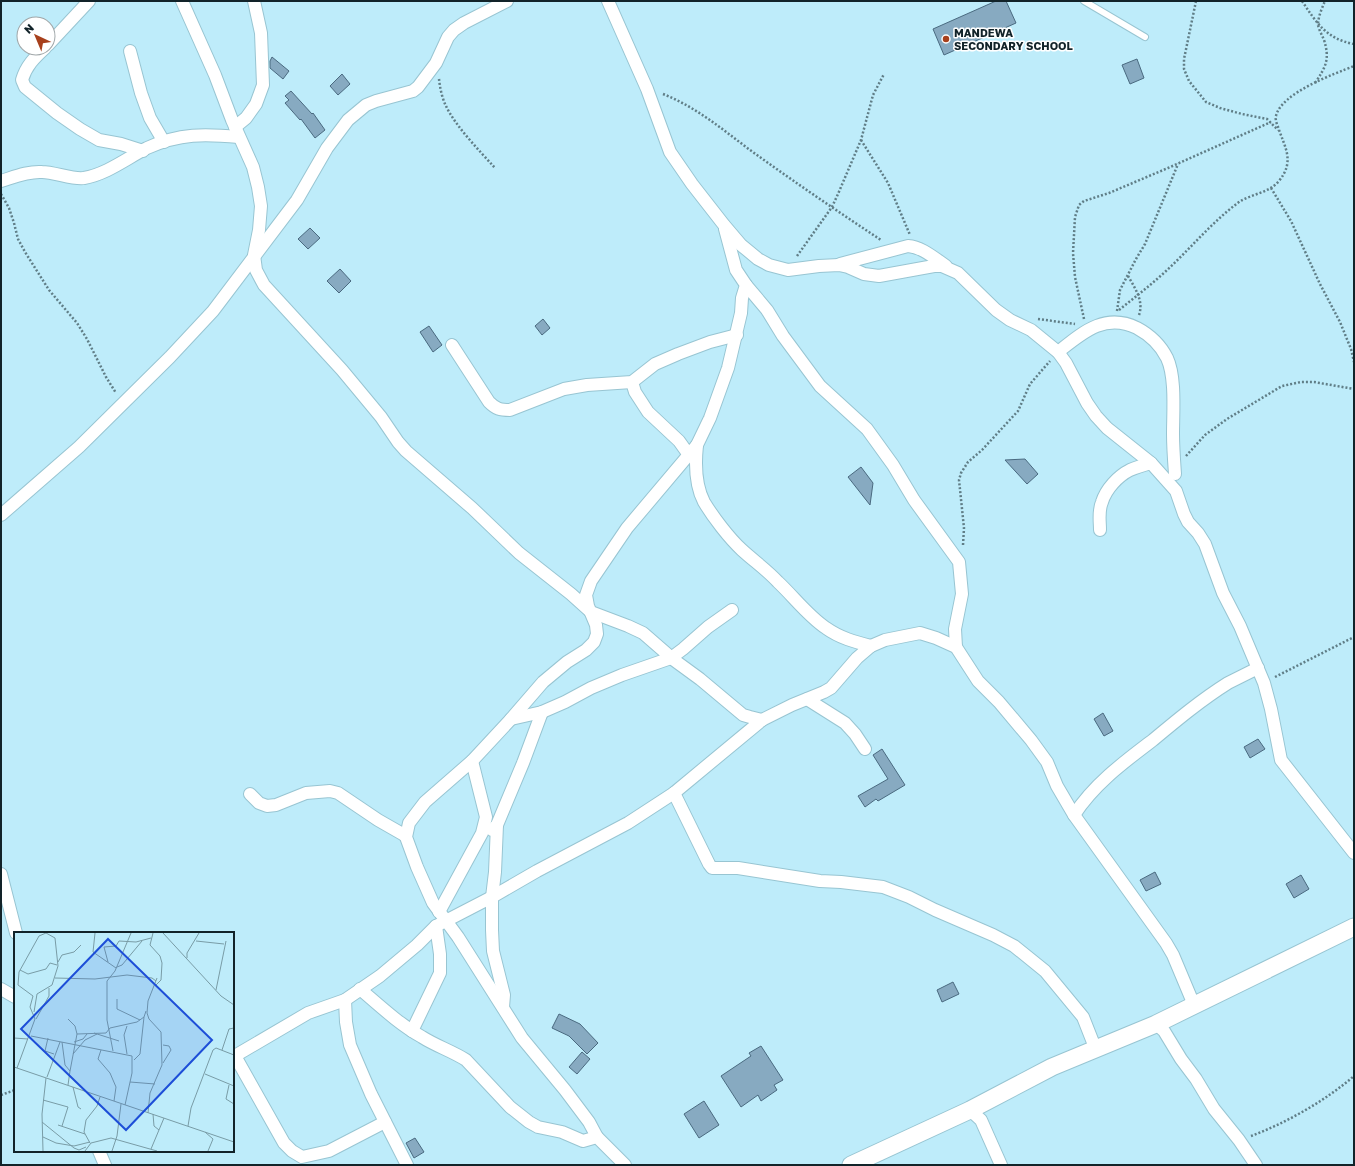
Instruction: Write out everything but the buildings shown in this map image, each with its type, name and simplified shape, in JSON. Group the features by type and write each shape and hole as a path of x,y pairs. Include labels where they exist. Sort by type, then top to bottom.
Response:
{"main road":[{"path":"851,1165 970,1110 1052,1067 1156,1024 1354,927"}],"street":[{"path":"56,36 89,1"},
{"path":"182,1 215,75 253,167 261,206 259,230 254,256 256,270 264,285 342,370 381,417 406,451 472,508 519,553 571,594 591,612 643,633 671,658 700,679 743,715 762,720"},
{"path":"238,132 256,104 263,85 261,33 254,1"},
{"path":"1,515 79,447 170,357 213,311 297,200 327,148 348,120 358,111 376,101 413,91 422,84 436,62 443,45 454,30 464,23 507,1"},
{"path":"610,3 647,89 670,152 692,184 724,225 741,245 758,259 769,265 788,270 839,265 848,266 864,274 879,276 934,266 942,266 958,273 996,310 1010,320 1031,330 1058,352 1066,363 1087,403 1096,416 1107,428 1151,464 1176,491 1188,522 1205,544 1222,594 1240,626 1264,683 1271,709 1281,760 1354,853"},
{"path":"130,51 141,93 150,118 164,142"},
{"path":"36,56 24,72 22,80 25,87 80,130 99,140 121,144 143,151"},
{"path":"1,181 24,174 42,172 83,178 99,174 143,151 174,138 238,132"},
{"path":"724,225 736,270 746,285 767,310 783,336 820,386 867,429 914,500 959,562 962,594 955,629 956,647 978,681 999,702 1031,740 1047,762 1057,786 1074,815 1166,943 1173,955 1194,1006"},
{"path":"839,265 901,247 915,246 950,269"},
{"path":"625,1165 597,1137 565,1090 522,1038 458,937 440,919 417,867 406,836 409,823 425,802 472,761 543,682 567,662 586,650 594,642 597,634 596,626 588,606 586,595 591,581 627,528 693,450 710,418 728,368 737,335 742,298 746,285"},
{"path":"1058,352 1093,325 1118,323 1134,327 1149,335 1160,346 1168,359 1171,373 1174,404 1173,452 1175,474"},
{"path":"452,345 489,402 495,408 510,410 564,389 587,385 632,382 655,364 710,342 737,335"},
{"path":"632,382 635,392 648,412 679,441 693,450 698,482 704,502 732,540 778,581 812,617 826,628 840,637 871,646"},
{"path":"1100,530 1102,502 1109,489 1120,477 1130,470 1151,464"},
{"path":"511,719 542,712 610,680 671,658 708,627 732,610"},
{"path":"440,919 492,897 536,871 628,823 674,793 762,720 831,688 853,662 871,646 886,640 920,632 956,647"},
{"path":"1074,815 1082,803 1100,783 1141,749 1201,702 1229,683 1258,668"},
{"path":"807,699 845,724 855,734 864,749"},
{"path":"476,848 497,825 523,763 542,712"},
{"path":"385,1122 329,1151 302,1157 292,1151 284,1143 234,1056 308,1013 344,1000 380,976 417,945 440,919 476,848 486,817 472,761"},
{"path":"250,794 259,803 267,806 276,805 306,793 330,791 338,793 378,820 406,836"},
{"path":"674,793 712,868 738,868 813,880 883,888 909,897 1014,946 1045,970 1083,1017 1096,1050"},
{"path":"497,825 495,872 492,897 492,930 493,951 504,995 503,1007"},
{"path":"1,874 16,932"},
{"path":"412,1031 440,972 440,919"},
{"path":"1,989 14,996"},
{"path":"360,989 412,1031 424,1039 466,1060 510,1107 529,1122 538,1127 562,1132 583,1141 597,1137"},
{"path":"344,1000 350,1044 385,1122 408,1165"},
{"path":"1156,1024 1164,1032 1196,1079 1214,1109 1239,1140 1256,1165"},
{"path":"970,1110 981,1120 1001,1165"}],"lane":[{"path":"1084,1 1145,37"}],"path":[{"path":"1196,1 1184,59 1184,69 1189,81 1206,102 1220,108 1242,114 1264,117 1280,131"},
{"path":"1302,1 1318,25 1324,41 1327,60 1315,83"},
{"path":"1318,25 1325,1"},
{"path":"1318,25 1337,39 1354,44"},
{"path":"436,62 446,108 470,140 495,168"},
{"path":"1037,319 1093,325 1117,311 1138,295 1167,270 1239,202 1247,197 1271,188 1278,182 1284,174 1288,161 1286,145 1276,122 1276,116 1280,108 1298,92 1354,66"},
{"path":"788,270 832,207 861,140 873,95 884,74"},
{"path":"647,89 675,99 705,116 750,150 832,207 882,240 901,247"},
{"path":"1093,325 1075,277 1073,253 1075,217 1077,209 1084,201 1109,193 1178,164 1271,122"},
{"path":"861,140 888,183 915,246"},
{"path":"1117,311 1120,290 1136,258 1145,244 1178,164"},
{"path":"1271,188 1291,221 1320,284 1340,322 1351,349 1354,362"},
{"path":"1,194 9,208 18,240 25,252 49,290 77,323 87,339 106,378 125,402"},
{"path":"1128,275 1141,303 1141,311 1134,327"},
{"path":"959,562 963,546 964,528 959,480 961,473 968,462 982,450 1018,411 1030,384 1058,352"},
{"path":"1175,474 1190,450 1205,435 1227,418 1282,386 1301,382 1314,382 1354,389"},
{"path":"1264,683 1354,637"},
{"path":"1239,1140 1264,1131 1295,1115 1321,1100 1354,1076"},
{"path":"1,1095 14,1090"}],"place":[{"name":"MANDEWA SECONDARY SCHOOL","path":"946,39"}]}
